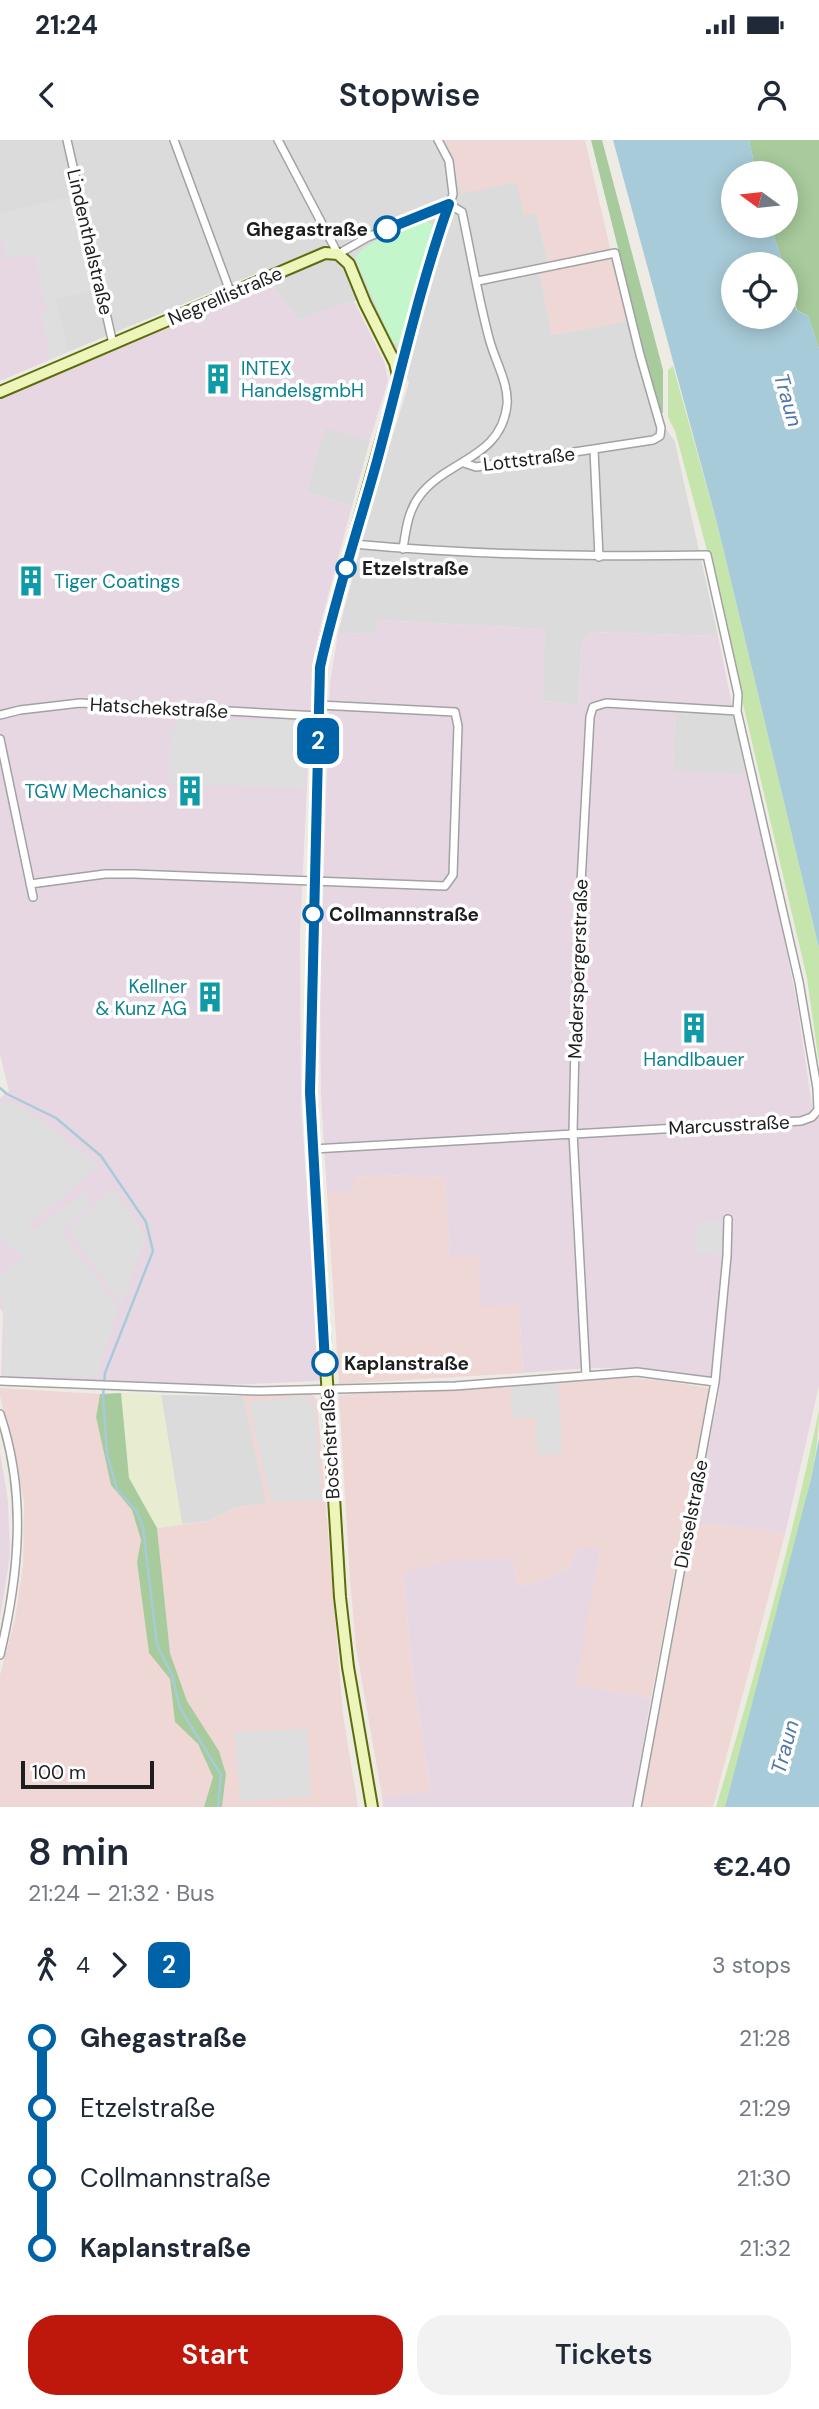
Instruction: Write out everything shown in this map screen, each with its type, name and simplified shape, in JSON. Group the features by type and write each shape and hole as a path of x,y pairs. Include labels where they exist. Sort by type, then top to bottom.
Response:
{"main road":[{"name":"Negrellistraße","path":"0,392 325,253 338,254"},
{"path":"338,254 349,264 395,363 398,376"},
{"name":"Boschstraße","path":"372,1807 348,1667 340,1597 310,1074 320,667 398,376"}],"street":[{"name":"Lindenthalstraße","path":"67,140 113,344"},
{"path":"174,140 232,293"},
{"path":"278,140 338,254"},
{"name":"Boschstraße","path":"398,376 453,194 449,162 438,140"},
{"path":"402,549 408,517 420,495 437,477 480,453 496,436 507,407 507,393 489,339 462,212 449,204"},
{"name":"Negrellistraße","path":"338,254 368,237 449,204"},
{"name":"Lottstraße","path":"464,463 477,467 653,440 660,436 661,428 615,253 478,281"},
{"name":"Lottstraße","path":"594,450 598,557"},
{"path":"353,544 402,549 598,557 707,555 738,694 737,711"},
{"name":"Hatschekstraße","path":"0,715 20,709 80,703 318,710"},
{"name":"Maderspergerstraße","path":"586,1375 573,1133 577,957 590,717 593,707 606,704 737,711"},
{"path":"30,884 114,874 445,886 453,875 458,726 455,712 318,710"},
{"name":"Marcusstraße","path":"313,1149 801,1121 812,1117 818,1110 817,1088 799,982 737,711"},
{"path":"0,739 33,897"},
{"path":"723,1125 725,1136"},
{"name":"Dieselstraße","path":"637,1807 715,1382 728,1219"},
{"path":"0,1381 259,1391 455,1386 637,1372 715,1382"},
{"path":"0,1414 9,1439 15,1478 19,1541 12,1606 0,1655"}],"shaded area":[{"path":"0,140 444,140 462,193 516,182 536,213 548,262 540,274 552,335 627,321 652,408 675,442 718,636 590,632 582,643 578,707 542,701 545,629 378,620 376,634 338,633 375,493 409,383 369,296 298,320 262,271 68,352 55,299 91,291 70,197 0,214"},
{"path":"444,140 585,140 627,321 552,335 540,274 548,262 536,213 524,215 516,182 462,194"},
{"path":"70,197 91,291 55,300 68,352 0,381 0,214"},
{"path":"70,197 91,291 55,299 68,352 51,359 41,312 47,311 34,255 6,259 0,230 0,214"},
{"path":"272,284 298,320 354,301 385,364 388,381 370,440 325,428 306,492 352,506 313,660 300,933 301,1105 320,1381 174,1387 125,1381 1,1378 3,1313 0,1308 0,1098 9,1091 0,1054 0,396"},
{"path":"325,427 370,440 352,506 306,492"},
{"path":"378,620 546,629 542,701 578,707 582,643 590,632 718,636 734,715 675,713 673,770 746,775 778,908 797,1003 812,1106 819,1118 819,1386 785,1534 691,1522 720,1379 650,1369 590,1368 523,1373 519,1304 481,1307 478,1255 450,1257 445,1176 354,1177 353,1192 327,1192 321,1099 320,982 330,683 338,633 375,634"},
{"path":"675,713 734,715 746,775 673,771"},
{"path":"177,718 306,721 305,788 169,784 171,730 177,730"},
{"path":"7,1100 32,1113 98,1165 64,1197 27,1225 34,1230 83,1193 92,1205 62,1231 118,1308 97,1377 3,1375 6,1335 0,1276 24,1258 0,1238 0,1105"},
{"path":"409,1175 412,1178 445,1176 450,1256 478,1255 519,1304 523,1373 339,1384 327,1192 353,1192 353,1177"},
{"path":"113,1189 140,1227 144,1242 121,1306 69,1229"},
{"path":"725,1220 723,1255 696,1252 698,1221"},
{"path":"615,1377 659,1380 709,1388 651,1698 574,1685 600,1550 575,1554 570,1567 536,1583 517,1585 513,1560 403,1572 413,1678 431,1791 382,1796 356,1647 339,1395"},
{"path":"558,1383 562,1454 538,1455 534,1418 512,1419 510,1386"},
{"path":"0,1388 100,1394 96,1417 111,1485 132,1510 141,1540 137,1562 149,1653 170,1679 175,1722 198,1744 213,1777 204,1807 0,1807 0,1675 15,1619 23,1565 24,1501"},
{"path":"310,1393 317,1399 343,1715 358,1807 222,1807 226,1774 219,1751 187,1701 170,1653 157,1528 209,1521 237,1507 266,1503 243,1396"},
{"path":"161,1395 243,1396 267,1503 237,1507 209,1521 182,1524"},
{"path":"307,1396 314,1401 321,1500 271,1502 249,1402"},
{"path":"0,1452 8,1501 10,1555 0,1619"},
{"path":"691,1522 785,1534 713,1807 639,1807"},
{"path":"582,1547 600,1550 575,1685 651,1698 632,1807 383,1807 382,1796 431,1791 413,1678 403,1572 451,1561 505,1558 513,1560 517,1585 536,1583 570,1567 575,1554"},
{"path":"307,1729 311,1797 240,1801 235,1732"}],"green space":[{"path":"591,140 602,140 663,370 663,413 659,412"},
{"path":"749,140 819,140 819,349 808,316 798,311 798,252 779,252 775,238 798,238 798,161 753,161"},
{"path":"427,221 434,227 402,342 395,344 355,258 378,240"},
{"path":"673,366 718,527 819,948 819,1063 807,978 708,554 675,431 668,417 668,370"},
{"path":"121,1393 161,1395 182,1524 157,1528 129,1478"},
{"path":"121,1393 129,1478 157,1528 170,1653 187,1701 219,1751 226,1774 222,1807 204,1807 213,1777 198,1744 175,1722 170,1679 149,1653 137,1562 141,1540 132,1510 111,1485 96,1417 100,1394"},
{"path":"819,1410 816,1450 808,1490 765,1658 725,1807 716,1807 772,1609"}],"water":[{"name":"Traun","path":"613,140 749,140 753,161 721,161 721,238 775,238 779,252 721,252 721,329 798,329 798,311 808,316 819,349 819,948 718,527"},
{"name":"Traun","path":"819,1438 819,1807 725,1807 811,1479"}],"waterway":[{"path":"0,1088 56,1118 101,1156 146,1222 153,1251 105,1373 103,1396 107,1454 117,1490 136,1510 143,1527 157,1645 172,1675 180,1708 221,1775 218,1807"}],"bus line":[{"name":"2","path":"325,1363 310,1092 320,667 398,376 449,204 387,229"}],"place":[{"name":"Ghegastraße","path":"387,229"},
{"name":"INTEX HandelsgmbH","path":"218,379"},
{"name":"Etzelstraße","path":"346,568"},
{"name":"Tiger Coatings","path":"31,581"},
{"name":"TGW Mechanics","path":"190,791"},
{"name":"Collmannstraße","path":"313,914"},
{"name":"Kellner & Kunz AG","path":"210,997"},
{"name":"Handlbauer","path":"694,1028"},
{"name":"Kaplanstraße","path":"325,1363"}]}
